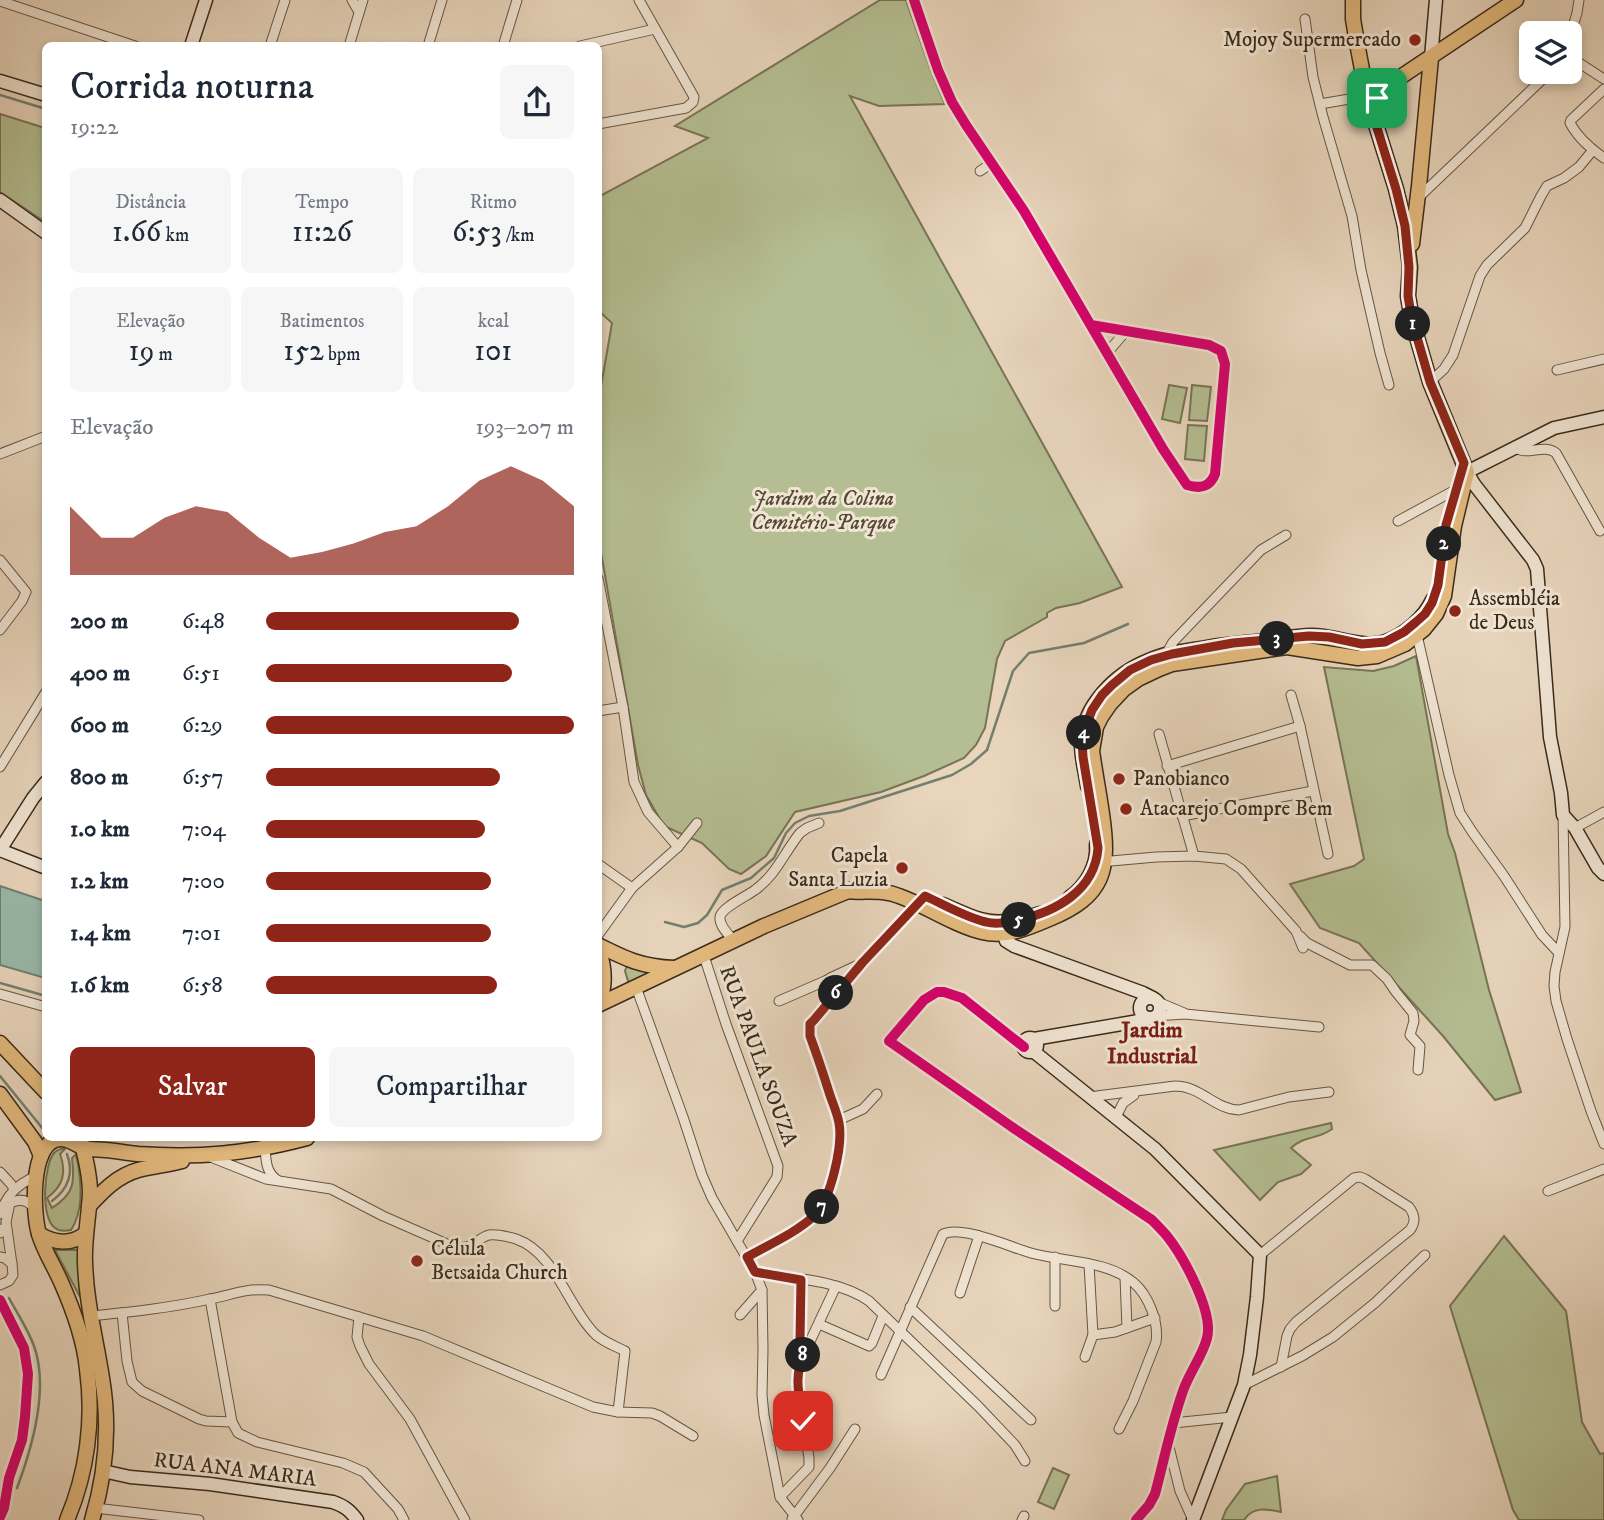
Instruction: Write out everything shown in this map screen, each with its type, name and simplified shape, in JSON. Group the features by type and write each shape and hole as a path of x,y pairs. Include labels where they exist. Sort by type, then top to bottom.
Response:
{"main road":[{"path":"1353,0 1353,19 1367,96 1396,189 1405,226 1409,267"},
{"path":"1373,115 1377,98 1384,88 1512,2"},
{"path":"602,1003 764,926 846,891 888,893 921,900 978,930 1030,927 1060,915 1079,904 1100,879 1106,840 1092,751 1093,739 1101,717 1124,689 1138,679 1172,664 1287,647 1358,658 1368,657 1394,649 1417,635 1440,606 1446,586 1466,467 1430,382 1409,309 1409,267 1431,58"},
{"path":"1362,72 1373,84 1384,88"},
{"path":"1396,189 1419,192"},
{"path":"1101,862 1082,741 1092,710 1112,685 1130,670 1165,656 1233,643 1309,636 1374,644 1385,642 1428,618 1438,585 1446,525 1455,490 1466,467"},
{"path":"602,948 645,965 675,968"},
{"path":"602,959 602,993"},
{"path":"0,1043 42,1088"},
{"path":"0,1094 35,1142 41,1156"},
{"path":"55,1141 46,1147 41,1156 36,1177 34,1209 39,1234 72,1308 87,1367 89,1427 73,1520"},
{"path":"104,1141 126,1153"},
{"path":"89,1206 105,1189 137,1170 237,1152 265,1155 300,1141"},
{"path":"93,1514 103,1471 107,1431 101,1371 90,1316 85,1260 89,1171 81,1143 126,1153 205,1156"},
{"path":"39,1234 60,1242 76,1240 85,1234"},
{"path":"67,1520 77,1497"}],"street":[{"path":"192,42 206,0"},
{"path":"271,42 285,0"},
{"path":"352,0 359,12"},
{"path":"350,42 363,0"},
{"path":"504,42 517,0"},
{"path":"602,123 686,108 694,102 694,97 639,0"},
{"path":"915,0 944,85 960,115 1031,222 1107,353 1182,480 1194,487 1210,483 1215,474 1226,363 1221,351 1209,345 1091,325"},
{"path":"1431,58 1436,0"},
{"path":"1575,21 1579,0"},
{"path":"0,1 123,42"},
{"path":"429,42 440,2"},
{"path":"1305,19 1313,77 1352,216 1361,270 1389,385"},
{"path":"598,42 655,29"},
{"path":"1582,65 1604,79"},
{"path":"0,81 42,94"},
{"path":"1419,192 1537,84"},
{"path":"1604,89 1571,120 1571,125 1593,150 1604,158"},
{"path":"1320,104 1367,96"},
{"path":"1430,382 1444,369 1453,355 1486,265 1525,228 1547,186 1579,167 1593,150"},
{"path":"980,171 992,163"},
{"path":"0,200 42,230"},
{"path":"1107,353 1126,331"},
{"path":"1557,370 1604,359"},
{"path":"1604,416 1554,428 1466,467 1474,484 1533,560 1537,569 1550,737 1563,815 1566,927 1554,986 1556,1001 1587,1099 1604,1144"},
{"path":"0,453 42,437"},
{"path":"1514,447 1521,451 1547,448 1553,450 1600,531"},
{"path":"1398,521 1455,490"},
{"path":"1165,656 1173,642 1261,551 1286,535"},
{"path":"0,630 26,592 2,563"},
{"path":"602,599 634,782 649,812 678,847"},
{"path":"1417,635 1460,813 1542,934 1559,953"},
{"path":"1291,695 1328,855"},
{"path":"0,767 42,699"},
{"path":"602,710 623,707"},
{"path":"1167,766 1300,726"},
{"path":"1159,734 1194,856"},
{"path":"42,786 0,850 42,866"},
{"path":"1182,816 1313,790"},
{"path":"1575,828 1604,812"},
{"path":"1563,815 1575,828 1604,874"},
{"path":"602,929 632,888 678,847 697,823"},
{"path":"734,942 721,924 723,911 768,879 800,834 819,823"},
{"path":"1101,862 1194,856 1217,857 1234,863 1307,943 1350,965 1372,965 1387,979 1413,1013 1414,1021 1409,1035 1420,1046 1418,1070"},
{"path":"602,867 632,888"},
{"path":"747,1257 793,1232 813,1217 827,1197 839,1141 839,1120 809,1030 810,1024 921,900"},
{"path":"1001,929 1006,940 1014,946 1143,993 1150,1008"},
{"path":"1296,932 1303,948"},
{"name":"RUA PAULA SOUZA","path":"704,956 778,1166 777,1177 737,1241"},
{"path":"779,1000 863,962"},
{"path":"827,980 823,986 824,991 830,995 837,992"},
{"path":"636,987 707,1187 747,1257 762,1290 764,1415 782,1499 794,1517 855,1429"},
{"path":"1136,1520 1155,1494 1185,1383 1206,1344 1209,1323 1206,1310 1180,1255 1152,1220 889,1041 930,995 944,992 962,998 1030,1046 1089,1097 1156,1149 1260,1255"},
{"path":"0,994 42,1006"},
{"path":"1150,1008 1185,1014"},
{"path":"1030,1046 1118,1023 1133,1022 1150,1008 1319,1027"},
{"path":"1089,1097 1185,1086 1222,1106 1239,1110 1289,1097 1329,1092"},
{"path":"1116,1117 1122,1103 1139,1092"},
{"path":"839,1120 859,1112 877,1094"},
{"path":"237,1152 236,1163 241,1171"},
{"path":"241,1171 256,1171 261,1168 265,1155"},
{"path":"265,1155 270,1174 278,1181"},
{"path":"205,1156 256,1177 331,1189 383,1216 454,1247 467,1248 489,1236 505,1237 527,1244 538,1253 559,1280 595,1334 625,1351 618,1412"},
{"path":"1548,1191 1604,1169"},
{"path":"0,1172 14,1189"},
{"path":"0,1214 14,1189 36,1177"},
{"path":"1193,1520 1244,1385 1250,1355 1260,1255 1354,1178 1365,1178 1409,1207 1414,1220 1410,1230 1296,1322 1290,1329 1281,1367"},
{"path":"0,1285 11,1278 13,1271 6,1222 10,1203 24,1200 34,1209"},
{"path":"881,1375 898,1329 943,1234 951,1232 979,1236 1029,1252 1109,1270 1134,1283 1141,1291 1155,1318 1158,1333 1133,1401 1119,1429"},
{"path":"960,1293 979,1236"},
{"path":"1244,1385 1333,1337 1376,1302 1425,1255"},
{"path":"0,1257 12,1264"},
{"path":"1055,1257 1055,1306"},
{"path":"1085,1357 1093,1335 1089,1264"},
{"path":"755,1272 836,1286 869,1301 978,1406 1015,1445 1025,1461"},
{"path":"1125,1278 1127,1328"},
{"path":"801,1280 800,1340 805,1352"},
{"path":"782,1499 807,1471 810,1463 797,1383 798,1367 836,1286"},
{"path":"90,1316 210,1299 247,1290 269,1290 423,1336 593,1407 618,1412 652,1413 693,1436"},
{"path":"740,1315 762,1290"},
{"path":"210,1299 232,1422 238,1433 257,1442 343,1463 364,1472 398,1509 404,1520"},
{"path":"0,1300 24,1348 28,1374 22,1440 0,1517"},
{"path":"910,1307 1031,1420"},
{"path":"122,1312 130,1376 136,1387 199,1419 232,1422"},
{"path":"359,1317 357,1337 369,1364 410,1419 465,1520"},
{"path":"819,1324 869,1346 885,1317"},
{"path":"1093,1335 1115,1332 1155,1318"},
{"path":"1173,1423 1232,1417"},
{"path":"1168,1442 1178,1483 1193,1520"},
{"name":"RUA ANA MARIA","path":"103,1471 130,1477 209,1484 333,1502 351,1511 357,1520"},
{"path":"93,1514 199,1520"}],"green space":[{"name":"Jardim da Colina Cemitério-Parque","path":"880,0 906,0 945,104 879,106 850,96 1122,587 1080,603 1056,608 1047,613 1047,617 1005,641 997,659 985,728 976,745 964,758 881,792 795,812 766,856 741,874 729,869 702,843 664,826 646,795 638,765 602,558 602,381 612,323 602,314 602,195 708,138 675,126"},
{"path":"0,114 42,127 42,220 0,192"},
{"path":"1169,385 1187,388 1180,423 1162,419"},
{"path":"1192,385 1211,387 1207,421 1189,420"},
{"path":"1188,425 1207,426 1204,461 1185,459"},
{"path":"1416,656 1448,834 1489,990 1521,1092 1495,1100 1443,1036 1359,943 1320,928 1290,884 1354,866 1364,859 1324,667 1373,671 1394,666"},
{"path":"627,965 658,969 629,984 625,971"},
{"path":"1331,1123 1332,1129 1301,1141 1291,1148 1311,1165 1301,1174 1278,1182 1260,1200 1214,1150"},
{"path":"64,1148 60,1154 62,1179 57,1189 47,1198 52,1208 69,1193 73,1181 72,1158 76,1154 81,1193 75,1222 71,1230 63,1231 50,1222 45,1191 51,1159 55,1152"},
{"path":"1504,1236 1566,1311 1582,1422 1600,1454 1604,1453 1604,1520 1519,1520 1513,1510 1450,1306"},
{"path":"55,1250 79,1250 80,1297"},
{"path":"1053,1468 1069,1475 1054,1509 1038,1502"},
{"path":"1277,1476 1281,1512 1261,1510 1252,1512 1244,1520 1222,1520 1245,1484"}],"shaded area":[{"path":"0,886 42,900 42,977 0,965"}],"waterway":[{"path":"0,95 42,108"},
{"path":"665,922 684,927 698,923 707,915 722,890 751,878 774,858 786,833 795,823 809,816 840,811 952,775 971,764 987,750 1013,671 1029,653 1084,643 1128,624"},
{"path":"0,983 42,995"},
{"path":"0,1076 42,1128"},
{"path":"52,1201 66,1186 70,1174 67,1154"},
{"path":"9,1298 34,1346 40,1380 33,1437 17,1488"}],"cycle path":[{"path":"914,0 952,102 1024,211 1163,449 1187,485 1200,487 1207,484 1215,474 1225,364 1221,351 1209,345 1091,325"},
{"path":"1024,1047 962,998 944,992 937,992 924,1000 889,1041 1152,1220 1174,1245 1189,1270 1206,1314 1207,1338 1179,1404 1155,1494 1136,1520"},
{"path":"0,1300 24,1348 28,1374 22,1440 0,1517"}],"place":[{"name":"Mojoy Supermercado","path":"1415,40"},
{"name":"Assembléia de Deus","path":"1455,611"},
{"name":"Panobianco","path":"1119,779"},
{"name":"Atacarejo Compre Bem","path":"1126,809"},
{"name":"Capela Santa Luzia","path":"902,868"},
{"name":"Célula Betsaida Church","path":"417,1261"}],"district":[{"name":"Jardim Industrial","path":"1152,1043"}],"route":[{"path":"803,1421 797,1383 798,1367 805,1352 800,1340 801,1280 755,1272 747,1257 793,1232 813,1217 827,1197 839,1141 839,1124 810,1036 810,1024 925,896 987,923 1000,924 1049,911 1082,888 1096,862 1098,848 1082,741 1092,710 1102,695 1130,670 1165,656 1233,643 1309,636 1362,644 1385,642 1404,632 1425,614 1432,603 1438,585 1446,525 1464,463 1430,382 1409,309 1405,226 1373,115 1377,98"}]}
